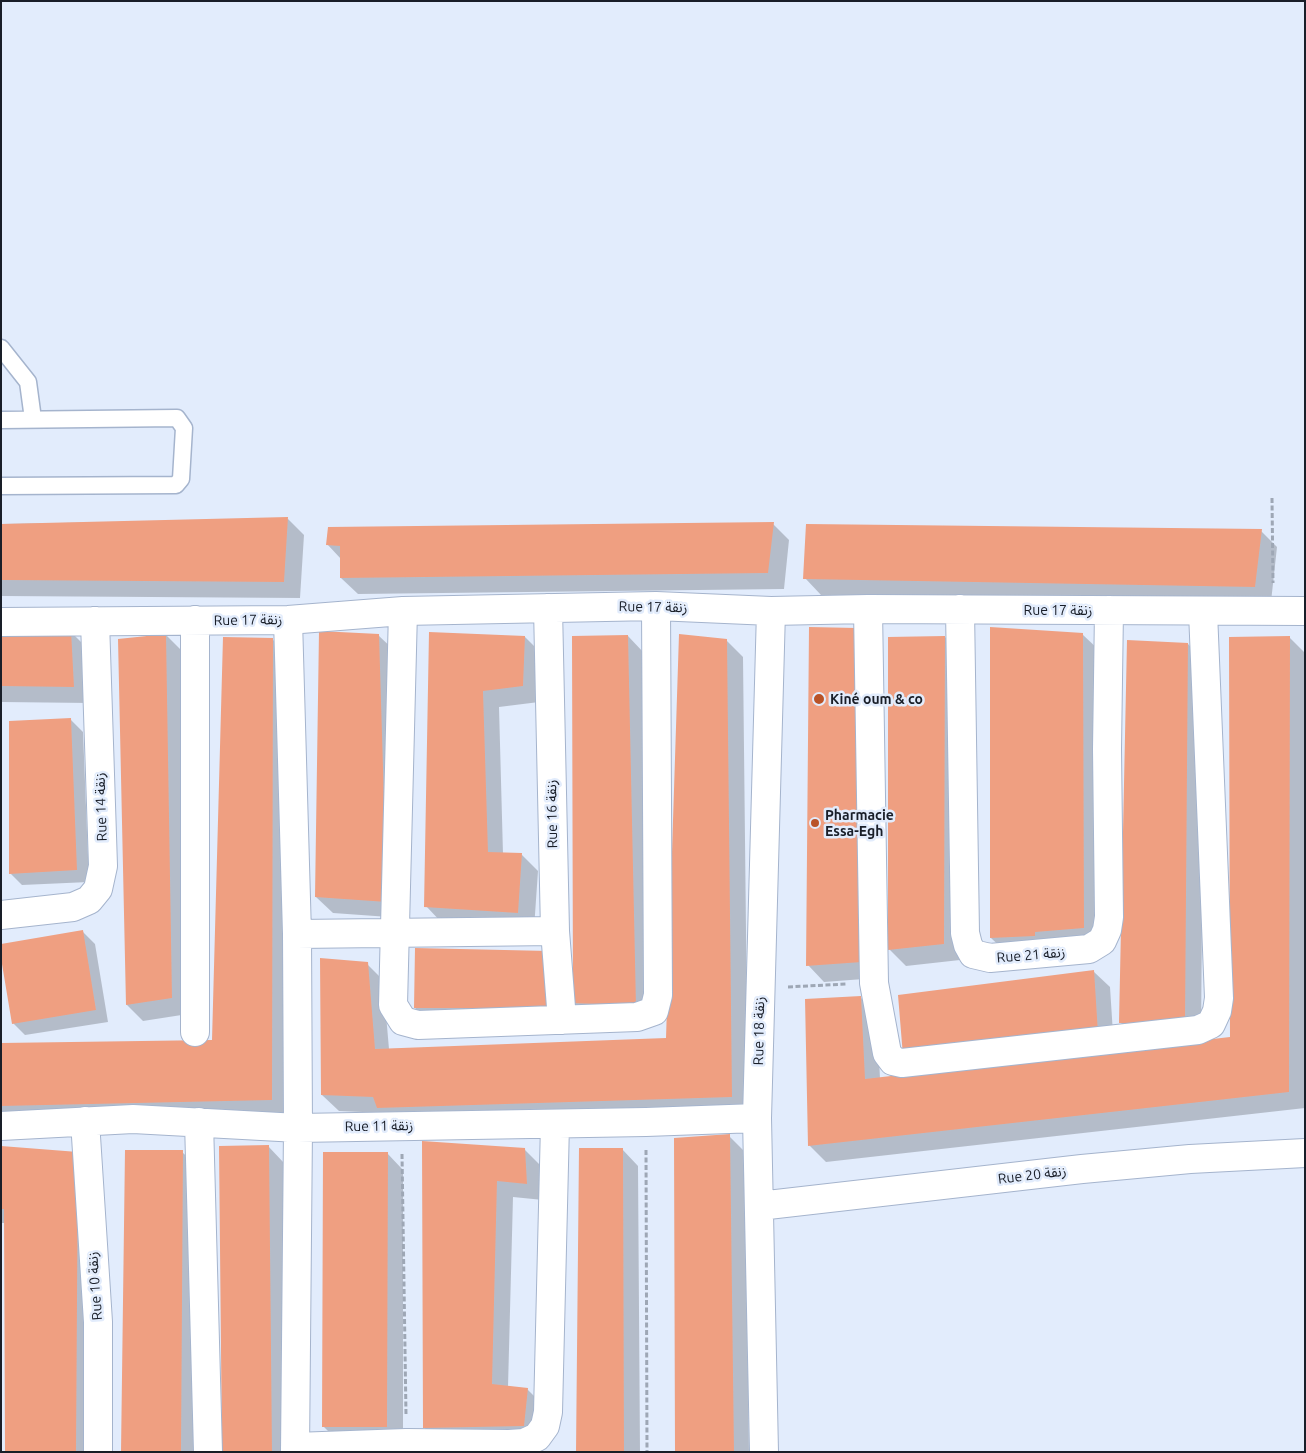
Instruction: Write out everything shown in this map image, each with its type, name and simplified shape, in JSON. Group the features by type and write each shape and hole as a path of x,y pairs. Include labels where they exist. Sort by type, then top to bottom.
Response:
{"street":[{"name":"Rue 17 زنقة","path":"1,622 288,620 403,611 656,606 771,611 960,609 1203,612 1305,611"},
{"path":"403,611 393,1005 403,1021 418,1025 637,1017 654,1011 657,1003 656,606"},
{"name":"Rue 16 زنقة","path":"548,608 555,931 562,1020"},
{"path":"868,609 874,983 887,1053 893,1061 902,1063 1198,1030 1210,1024 1217,1012 1219,998 1203,612"},
{"name":"Rue 21 زنقة","path":"960,609 966,933 968,945 973,954 990,958 1089,949 1102,941 1107,930 1109,917 1107,749 1109,610"},
{"name":"Rue 18 زنقة","path":"764,1452 757,1118 771,611"},
{"path":"195,620 195,1032"},
{"path":"288,620 297,934 298,1128 295,1449 406,1444 524,1443 537,1437 545,1426 548,1412 555,1124"},
{"name":"Rue 14 زنقة","path":"1,915 73,907 89,900 98,888 103,866 95,621"},
{"path":"297,934 555,931"},
{"name":"Rue 11 زنقة","path":"1,1126 133,1119 298,1128 555,1124 757,1118"},
{"name":"Rue 10 زنقة","path":"85,1121 98,1322 98,1452"},
{"path":"199,1122 208,1452"},
{"name":"Rue 20 زنقة","path":"759,1206 1082,1169 1190,1159 1305,1153"}],"lane":[{"path":"1,348 28,382 33,419"},
{"path":"1,420 177,418 184,428 181,479 176,485 1,486"}],"path":[{"path":"1272,498 1274,612"},
{"path":"760,989 874,983"},
{"path":"646,1122 647,1452"},
{"path":"402,1126 406,1444"}],"building":[{"path":"288,517 284,582 1,580 1,524"},
{"path":"774,522 768,573 340,578 340,546 326,545 328,527"},
{"path":"806,524 1262,529 1255,587 803,579"},
{"path":"809,627 856,628 862,962 806,966"},
{"path":"990,627 1083,633 1084,928 1035,932 1035,936 990,938"},
{"path":"1,630 71,630 74,687 1,686"},
{"path":"319,631 379,634 387,902 315,897"},
{"path":"429,632 525,636 523,686 483,691 488,852 522,853 518,913 424,907"},
{"path":"166,634 172,998 126,1005 118,639"},
{"path":"679,634 727,639 732,1097 377,1108 373,1097 321,1095 320,958 368,962 375,1049 666,1038"},
{"path":"628,635 636,1006 573,1003 572,636"},
{"path":"945,636 944,944 888,950 888,637"},
{"path":"1290,636 1289,1092 808,1146 805,999 861,996 865,1079 1230,1037 1229,637"},
{"path":"223,637 273,638 272,1100 1,1106 1,1043 212,1040"},
{"path":"1127,640 1188,643 1185,1023 1119,1023"},
{"path":"71,718 77,870 9,874 9,721"},
{"path":"83,930 96,1010 12,1024 1,958 1,944"},
{"path":"415,948 549,951 547,1008 414,1008"},
{"path":"1094,970 1098,1033 903,1056 898,995"},
{"path":"730,1134 734,1452 675,1452 674,1138"},
{"path":"422,1141 525,1148 527,1184 497,1181 492,1384 528,1388 524,1426 423,1428"},
{"path":"269,1145 272,1452 222,1452 219,1146"},
{"path":"1,1146 78,1152 76,1452 5,1452 4,1209 1,1209"},
{"path":"579,1148 623,1148 624,1452 576,1452"},
{"path":"125,1150 183,1150 181,1452 121,1452"},
{"path":"323,1152 388,1152 387,1427 322,1427"}],"place":[{"name":"Kiné oum & co","path":"819,699"},
{"name":"Pharmacie Essa-Egh","path":"815,823"}]}
